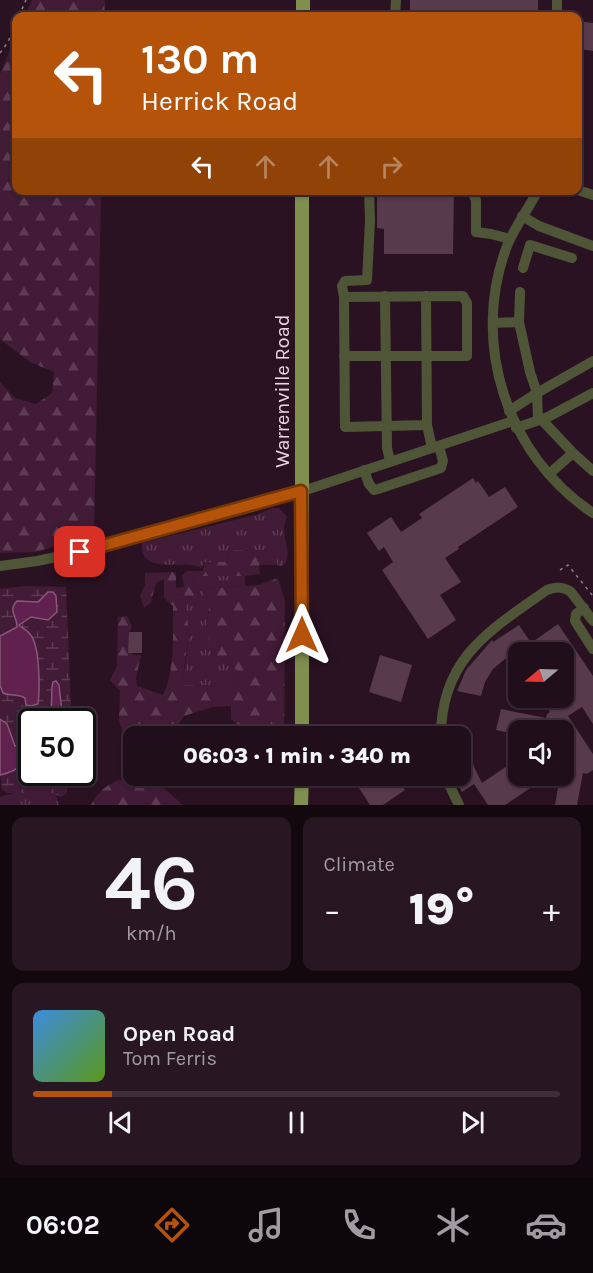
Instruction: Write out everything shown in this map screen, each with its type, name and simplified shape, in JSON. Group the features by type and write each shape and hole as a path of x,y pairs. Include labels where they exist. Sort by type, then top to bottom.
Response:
{"main road":[{"name":"Warrenville Road","path":"302,195 302,726"},
{"path":"302,786 302,805"}],"street":[{"path":"369,195 367,280 345,282 342,286 345,427 427,425"},
{"path":"474,195 476,200 476,232 510,240"},
{"path":"535,195 510,240 496,288 493,323 495,359 512,420 549,474 593,513"},
{"path":"522,216 539,226 593,246"},
{"path":"523,268 530,245 572,258"},
{"path":"520,292 519,322 537,393 540,419 593,471"},
{"path":"385,296 386,426 390,461"},
{"path":"364,470 374,490 441,468 443,461 427,425 426,296"},
{"path":"344,297 463,296 467,303 467,356 345,356"},
{"path":"493,323 519,322"},
{"path":"512,420 537,393 593,362"},
{"path":"0,566 80,552 301,491 512,420 540,419 593,393"},
{"path":"549,474 573,453"},
{"path":"441,726 442,712 451,683 463,661 480,639 505,619 552,589 560,587 569,590 593,621"},
{"path":"584,608 576,614 575,621 593,649"},
{"path":"450,786 459,805"}],"path":[{"path":"0,53 12,32"},
{"path":"560,570 568,565 593,596"}],"green space":[{"path":"32,0 105,0 104,12 27,12"},
{"path":"12,46 12,195 101,195 94,536 35,552 0,553 0,382 15,398 36,404 52,393 54,372 30,362 0,339 0,74"},
{"path":"272,508 279,508 287,517 284,531 287,557 283,566 278,566 272,551 231,550 227,562 205,562 201,568 193,565 155,563 148,560 143,553 142,543 259,514"},
{"path":"231,550 272,551 277,565 259,565 260,574 201,576 205,562 227,562"},
{"path":"187,571 193,571 195,578 191,584 200,596 201,602 196,605 189,597 180,594 176,596 185,602 189,631 182,685 233,686 239,672 215,654 206,631 209,608 203,589 258,585 278,578 285,601 284,726 239,726 231,719 231,706 212,707 184,716 177,726 123,726 123,732 119,721 120,691 110,680 117,666 118,617 127,616 132,626 129,634 130,651 134,655 141,655 136,678 137,686 163,695 170,675 173,606 164,598 164,579 156,583 151,602 144,608 140,596 145,585 145,573 176,572 176,588 184,587 182,576"},
{"path":"193,571 203,571 202,576 245,576 245,586 203,589 209,608 206,631 215,654 239,672 233,686 181,685 189,631 176,596 180,594 189,597 196,605 200,596 191,584 195,578"},
{"path":"25,586 66,587 71,708 61,708 59,688 52,687 51,708 18,708 18,745 15,746 7,724 0,719 0,685 3,693 23,696 38,704 39,691 34,641 30,633 19,625 31,617 43,620 43,596 38,602 17,601 17,627 0,636 0,589"},
{"path":"18,766 18,786 67,786 67,793 61,797 54,793 7,793 2,789 0,775"},
{"path":"123,779 123,786 161,786 183,805 91,805 108,785"},
{"path":"14,793 55,793 59,805 0,805 0,797"}],"shaded area":[{"path":"48,592 53,592 56,596 57,612 48,620 31,617 19,625 29,633 36,647 39,678 38,704 31,706 26,705 23,697 3,693 0,685 0,636 17,627 13,608 17,601 38,602"},
{"path":"56,681 59,685 62,708 51,708 53,682"},
{"path":"0,719 7,724 15,746 18,745 18,768 0,775"}],"building":[{"path":"410,0 538,0 538,12 410,12"},
{"path":"584,22 593,23 593,51 582,49"},
{"path":"377,195 454,195 453,254 384,254 384,229 377,228"},
{"path":"473,478 476,483 478,481 489,497 505,487 518,507 445,558 461,582 440,595 456,620 428,639 382,570 393,562 384,547 379,551 367,533 391,517 401,532 422,518 419,514"},
{"path":"558,624 570,642 532,642"},
{"path":"519,625 530,642 508,642 508,656 493,669 485,682 481,696 457,691 466,670 492,640 493,642"},
{"path":"129,632 142,632 142,653 128,653"},
{"path":"574,648 593,676 593,724 582,707 568,716 571,720 508,720 508,733 496,730 501,709 546,718 550,712 547,708 574,708"},
{"path":"380,655 412,665 401,702 369,692"},
{"path":"574,725 593,754 593,770 587,774 583,773 577,805 555,805 558,786 574,786"},
{"path":"471,752 474,767 482,783 508,765 508,786 533,786 505,805 488,805 474,784 471,786"},
{"path":"358,786 402,786 405,790 383,805 370,805"},
{"path":"459,786 471,786 462,792"}],"route":[{"path":"80,552 301,491 302,635"}]}
